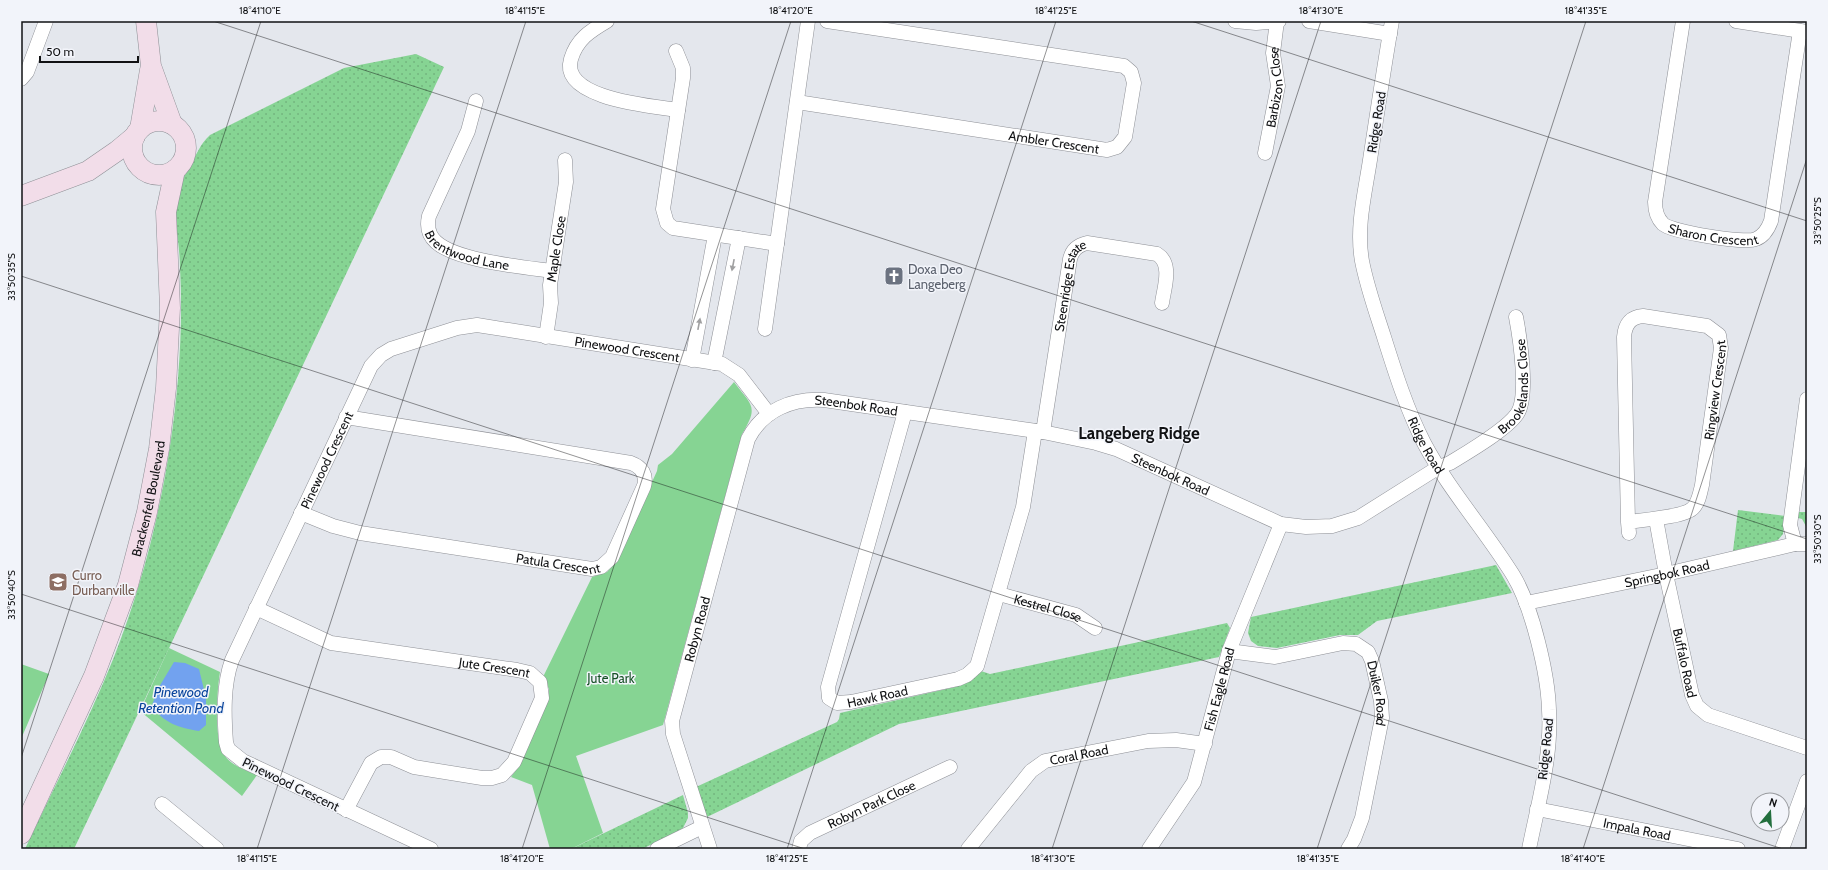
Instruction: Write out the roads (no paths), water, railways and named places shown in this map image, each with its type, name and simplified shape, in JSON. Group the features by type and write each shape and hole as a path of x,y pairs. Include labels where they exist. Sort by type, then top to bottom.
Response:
{"street":[{"path":"21,79 27,72 46,21"},
{"path":"146,21 151,66 172,124"},
{"path":"608,21 587,33 579,41 574,50 570,67 577,84 601,96 678,110"},
{"path":"765,329 808,21"},
{"name":"Ambler Crescent","path":"797,102 1107,150 1117,147 1125,137 1134,83 1131,72 1124,66 827,21"},
{"path":"1235,21 1256,23 1278,21"},
{"name":"Barbizon Close","path":"1264,153 1278,86 1278,77 1273,53 1278,21"},
{"path":"1308,21 1391,27"},
{"name":"Sharon Crescent","path":"1683,21 1655,202 1655,211 1664,225 1676,231 1747,241 1762,236 1771,221 1804,31 1736,21"},
{"name":"Ridge Road","path":"1391,27 1361,220 1361,254 1368,288 1391,360 1414,422 1439,467 1514,577 1526,603 1542,664 1549,708 1549,743 1529,849"},
{"path":"676,51 683,68 683,78 663,209 667,222 673,228 777,244"},
{"path":"144,171 136,162 132,145 137,132 151,66"},
{"name":"Brentwood Lane","path":"476,101 468,131 429,216 427,224 429,231 436,242 466,256 552,271"},
{"path":"21,196 88,171 112,167 144,171 158,175 167,174 182,164 186,156 187,147 185,138 181,131 172,124 156,121 148,123 117,152 88,171"},
{"name":"Maple Close","path":"546,337 551,302 550,285 566,182 565,160"},
{"name":"Brackenfell Boulevard","path":"21,834 94,676 123,598 145,519 159,449 167,369 170,300 166,212 175,170"},
{"name":"Brackenfell Boulevard","path":"144,171 166,212"},
{"path":"692,360 715,235"},
{"path":"714,363 738,238"},
{"name":"Steenridge Estate","path":"1039,432 1070,259 1074,250 1082,244 1087,243 1157,254 1164,260 1166,270 1162,303"},
{"name":"Ringview Crescent","path":"1643,316 1707,326 1716,332 1721,342 1699,498 1696,505 1689,512 1656,519 1629,527 1624,332 1630,321 1643,316"},
{"name":"Brookelands Close","path":"1439,467 1450,463 1506,426 1518,413 1522,395 1521,343 1516,317"},
{"name":"Pinewood Crescent","path":"431,849 243,761 228,749 225,736 225,690 227,676 232,660 371,366 381,355 391,349 471,325 714,363 729,367 739,375 769,414"},
{"name":"Steenbok Road","path":"769,414 793,402 812,399 1039,432 1109,447 1281,524 1318,527 1345,522 1370,512 1439,467"},
{"path":"1801,544 1790,525 1802,475 1807,399"},
{"name":"Hawk Road","path":"905,412 828,687 829,698 837,703 844,703 958,679 967,675 977,666 980,660 1023,507 1039,432"},
{"name":"Robyn Road","path":"710,849 672,734 672,721 748,439 758,423 769,414"},
{"name":"Patula Crescent","path":"301,513 333,526 360,533 592,569 602,566 612,557 645,481 643,470 631,463 346,417"},
{"path":"1656,519 1666,574"},
{"name":"Fish Eagle Road","path":"1149,849 1191,788 1197,776 1229,651 1281,524"},
{"name":"Springbok Road","path":"1526,603 1801,544"},
{"name":"Buffalo Road","path":"1666,574 1692,695 1697,706 1708,715 1807,748"},
{"name":"Kestrel Close","path":"998,594 1076,615 1095,628"},
{"name":"Jute Crescent","path":"256,608 331,643 517,670 530,673 540,682 542,698 514,762 502,775 492,778 482,778 414,768 391,757 381,757 371,763 346,810"},
{"name":"Duiker Road","path":"1229,651 1275,657 1347,642 1360,646 1370,656 1380,701 1382,718 1362,818 1354,840 1348,849"},
{"name":"Coral Road","path":"968,849 1031,771 1045,761 1148,741 1176,740 1205,744"},
{"name":"Robyn Park Close","path":"799,849 802,841 810,833 950,767"},
{"path":"1782,849 1807,781"},
{"path":"162,804 217,849"},
{"name":"Impala Road","path":"1537,809 1738,849"},
{"path":"657,849 702,827"}],"water":[{"name":"Pinewood Retention Pond","path":"174,662 185,663 199,669 206,698 206,725 199,731 172,724 161,716 152,705 159,687"}],"place":[{"name":"Doxa Deo Langeberg","path":"894,276"},
{"name":"Curro Durbanville","path":"58,582"}],"district":[{"name":"Langeberg Ridge","path":"1139,433"}],"park label":[{"name":"Jute Park","path":"611,678"}]}
